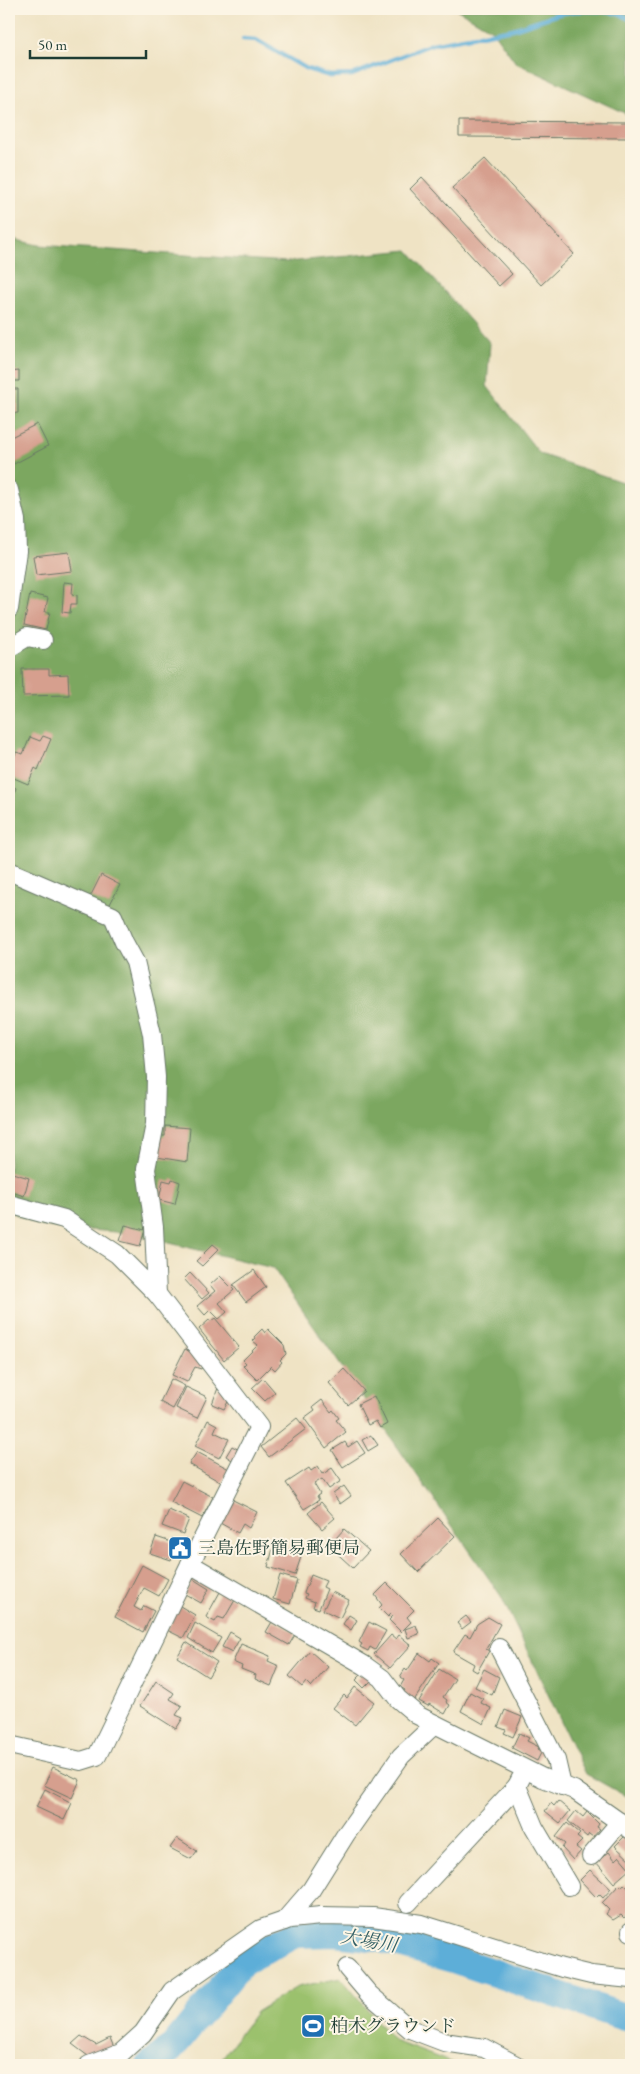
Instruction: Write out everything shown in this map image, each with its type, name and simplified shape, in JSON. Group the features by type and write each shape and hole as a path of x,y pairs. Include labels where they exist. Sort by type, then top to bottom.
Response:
{"street":[{"path":"9,490 16,520 17,551 11,582 9,609"},
{"path":"9,648 27,637 43,640"},
{"path":"9,872 113,916 135,962 152,1034 156,1077 155,1124 146,1169 154,1227 157,1294"},
{"path":"9,1204 64,1218 117,1254 157,1294 259,1427 97,1756 80,1761 9,1745"},
{"path":"190,1564 364,1664 382,1678 404,1704 417,1715 526,1769 574,1790 626,1826 591,1856"},
{"path":"499,1648 556,1760 562,1786"},
{"path":"284,1921 311,1890 346,1834 400,1756 435,1724"},
{"path":"408,1903 517,1786 526,1769"},
{"path":"517,1786 534,1827 569,1886"},
{"path":"89,2065 121,2053 143,2034 172,1991 261,1929 284,1921 321,1916 364,1917 421,1924 562,1968 591,1975 631,1979"},
{"path":"347,1968 369,1994 410,2028 444,2042 484,2048 516,2065"}],"green space":[{"path":"456,9 631,9 631,116 516,63 492,30"},
{"path":"9,238 39,245 287,262 408,250 490,343 487,386 540,454 622,482 631,482 631,1799 586,1774 501,1596 273,1268 128,1233 40,1226 9,1211"},
{"name":"柏木グラウンド","path":"341,1978 394,2041 458,2065 217,2065 256,2012 297,1987"}],"building":[{"path":"459,121 631,122 631,138 459,137"},
{"path":"485,158 574,254 541,285 452,188"},
{"path":"422,177 512,274 499,286 410,189"},
{"path":"19,371 19,381 13,381 14,389 18,389 18,413 9,414 9,372"},
{"path":"37,424 48,446 14,464 9,454 9,438"},
{"path":"69,552 72,571 36,575 33,556"},
{"path":"64,582 73,583 72,594 77,595 77,604 71,604 70,613 62,612"},
{"path":"30,594 48,598 45,612 50,612 46,630 24,625"},
{"path":"22,669 49,669 49,675 68,674 69,695 23,696"},
{"path":"43,736 51,739 38,770 35,768 28,784 9,776 11,770 9,769 9,757 13,759 16,752 23,754 30,737 40,741"},
{"path":"9,784 16,788 9,805"},
{"path":"101,875 120,885 109,906 90,897"},
{"path":"165,1126 190,1128 187,1162 157,1157 160,1136 165,1136"},
{"path":"9,1172 29,1178 24,1196 9,1191"},
{"path":"172,1179 180,1182 175,1204 159,1200 163,1180 171,1182"},
{"path":"125,1225 145,1230 140,1246 120,1241"},
{"path":"213,1244 219,1249 202,1266 196,1261"},
{"path":"254,1270 266,1287 246,1302 233,1285"},
{"path":"190,1273 209,1293 202,1299 184,1279"},
{"path":"220,1276 234,1290 219,1303 227,1312 219,1319 210,1310 205,1315 197,1306 215,1291 210,1285"},
{"path":"215,1318 239,1347 224,1360 199,1329 209,1320 211,1321"},
{"path":"262,1329 265,1333 268,1329 284,1345 286,1354 280,1360 282,1362 275,1370 271,1366 257,1380 243,1366 246,1363 243,1360 258,1345 253,1341 256,1338 254,1337"},
{"path":"185,1349 193,1353 203,1364 201,1369 195,1367 187,1382 172,1375"},
{"path":"344,1369 364,1391 348,1405 329,1383"},
{"path":"263,1378 275,1392 265,1401 252,1388"},
{"path":"171,1379 185,1386 173,1409 160,1402"},
{"path":"186,1387 207,1397 197,1418 176,1408"},
{"path":"218,1388 223,1390 230,1398 224,1409 212,1404"},
{"path":"374,1396 387,1424 380,1428 376,1421 368,1425 358,1404"},
{"path":"322,1400 331,1412 333,1410 339,1418 336,1420 346,1432 326,1448 304,1418 315,1410 313,1407"},
{"path":"297,1418 306,1429 269,1457 261,1447"},
{"path":"208,1420 217,1425 214,1432 229,1439 219,1458 195,1446"},
{"path":"371,1435 378,1445 368,1451 362,1440"},
{"path":"357,1441 365,1453 343,1467 332,1450 345,1442 348,1447"},
{"path":"232,1446 241,1451 235,1462 226,1456"},
{"path":"197,1452 229,1469 222,1483 189,1464"},
{"path":"318,1466 323,1474 332,1468 341,1481 329,1489 322,1479 314,1484 320,1494 317,1496 319,1500 304,1509 286,1483 309,1468 311,1471"},
{"path":"182,1481 213,1497 202,1518 171,1502"},
{"path":"344,1486 351,1496 340,1504 333,1494"},
{"path":"233,1500 257,1512 249,1528 243,1524 238,1533 220,1523"},
{"path":"321,1502 335,1518 322,1529 308,1513"},
{"path":"169,1510 189,1519 183,1534 162,1526"},
{"path":"438,1518 455,1536 418,1572 401,1554"},
{"path":"344,1529 369,1551 353,1568 329,1546"},
{"path":"156,1537 177,1544 171,1560 150,1553"},
{"path":"274,1545 292,1551 291,1554 301,1557 295,1575 268,1567"},
{"path":"142,1565 168,1579 159,1596 144,1588 134,1607 141,1611 144,1606 154,1611 143,1632 115,1617"},
{"path":"280,1575 297,1580 290,1604 273,1599"},
{"path":"311,1575 326,1581 323,1587 327,1589 319,1609 313,1607 315,1602 305,1598 307,1594 304,1593"},
{"path":"193,1579 209,1589 201,1603 185,1594"},
{"path":"387,1583 414,1610 407,1617 411,1622 401,1632 389,1620 393,1616 391,1614 388,1617 379,1608 382,1605 375,1595"},
{"path":"220,1592 235,1600 224,1619 218,1617 215,1622 206,1617"},
{"path":"332,1592 349,1600 340,1618 323,1610"},
{"path":"180,1606 195,1615 183,1638 167,1630"},
{"path":"349,1615 357,1620 351,1630 343,1624"},
{"path":"466,1616 471,1622 462,1629 457,1623"},
{"path":"488,1617 500,1624 486,1649 489,1651 477,1672 472,1669 474,1664 453,1652 465,1634 470,1637 477,1624"},
{"path":"273,1620 296,1633 289,1645 266,1632"},
{"path":"369,1622 386,1631 375,1650 370,1647 368,1651 360,1647 362,1644 359,1642"},
{"path":"195,1623 221,1638 212,1653 188,1638"},
{"path":"416,1625 419,1634 408,1638 405,1629"},
{"path":"230,1632 240,1638 232,1652 222,1647"},
{"path":"391,1635 396,1639 399,1635 411,1645 390,1668 374,1654"},
{"path":"186,1642 217,1662 208,1677 177,1657"},
{"path":"241,1644 270,1656 268,1661 279,1666 271,1686 255,1679 256,1675 241,1669 242,1666 233,1662"},
{"path":"310,1651 328,1667 311,1687 306,1682 302,1687 289,1676"},
{"path":"419,1653 430,1661 432,1658 439,1663 413,1702 403,1693 405,1690 400,1687 404,1680 400,1677 405,1669 407,1671"},
{"path":"439,1669 455,1679 443,1697 450,1705 445,1714 429,1704 428,1706 419,1701"},
{"path":"484,1669 499,1677 492,1695 475,1687"},
{"path":"364,1672 372,1680 364,1688 356,1680"},
{"path":"156,1681 174,1693 170,1699 182,1706 176,1715 183,1718 176,1729 140,1706"},
{"path":"355,1687 374,1702 355,1725 333,1708 344,1695 347,1698"},
{"path":"470,1692 483,1699 481,1703 491,1708 484,1724 461,1711"},
{"path":"505,1710 522,1717 513,1737 504,1733 506,1730 498,1727"},
{"path":"519,1733 529,1738 527,1741 539,1747 538,1749 542,1751 537,1761 512,1748"},
{"path":"53,1767 80,1780 72,1798 44,1785"},
{"path":"45,1789 72,1803 64,1820 36,1807"},
{"path":"558,1801 570,1811 560,1823 545,1811 551,1803 554,1806"},
{"path":"576,1811 583,1817 587,1812 599,1824 597,1827 600,1829 593,1837 589,1834 587,1837 568,1821"},
{"path":"567,1823 580,1834 577,1837 582,1841 576,1847 581,1851 573,1860 562,1848 565,1844 556,1837"},
{"path":"626,1835 631,1840 631,1861 615,1846"},
{"path":"177,1838 197,1851 191,1859 170,1848"},
{"path":"609,1852 615,1860 619,1856 630,1869 614,1883 596,1862"},
{"path":"590,1870 611,1889 603,1898 599,1894 596,1897 580,1880"},
{"path":"624,1884 631,1891 631,1908 629,1910 631,1911 624,1918 621,1915 613,1920 606,1914 609,1910 602,1903 619,1885 621,1887"},
{"path":"81,2036 96,2045 110,2038 115,2050 88,2056 72,2044"}],"waterway":[{"path":"243,39 256,40 307,69 330,76 352,75 432,44 513,29 558,14 575,11 597,11 621,14 631,20"},
{"name":"大場川","path":"150,2065 171,2049 243,1961 295,1934 335,1933 378,1938 453,1959 624,2017 631,2017"}],"place":[{"name":"三島佐野簡易郵便局","path":"180,1548"},
{"name":"柏木グラウンド","path":"313,2026"}]}
